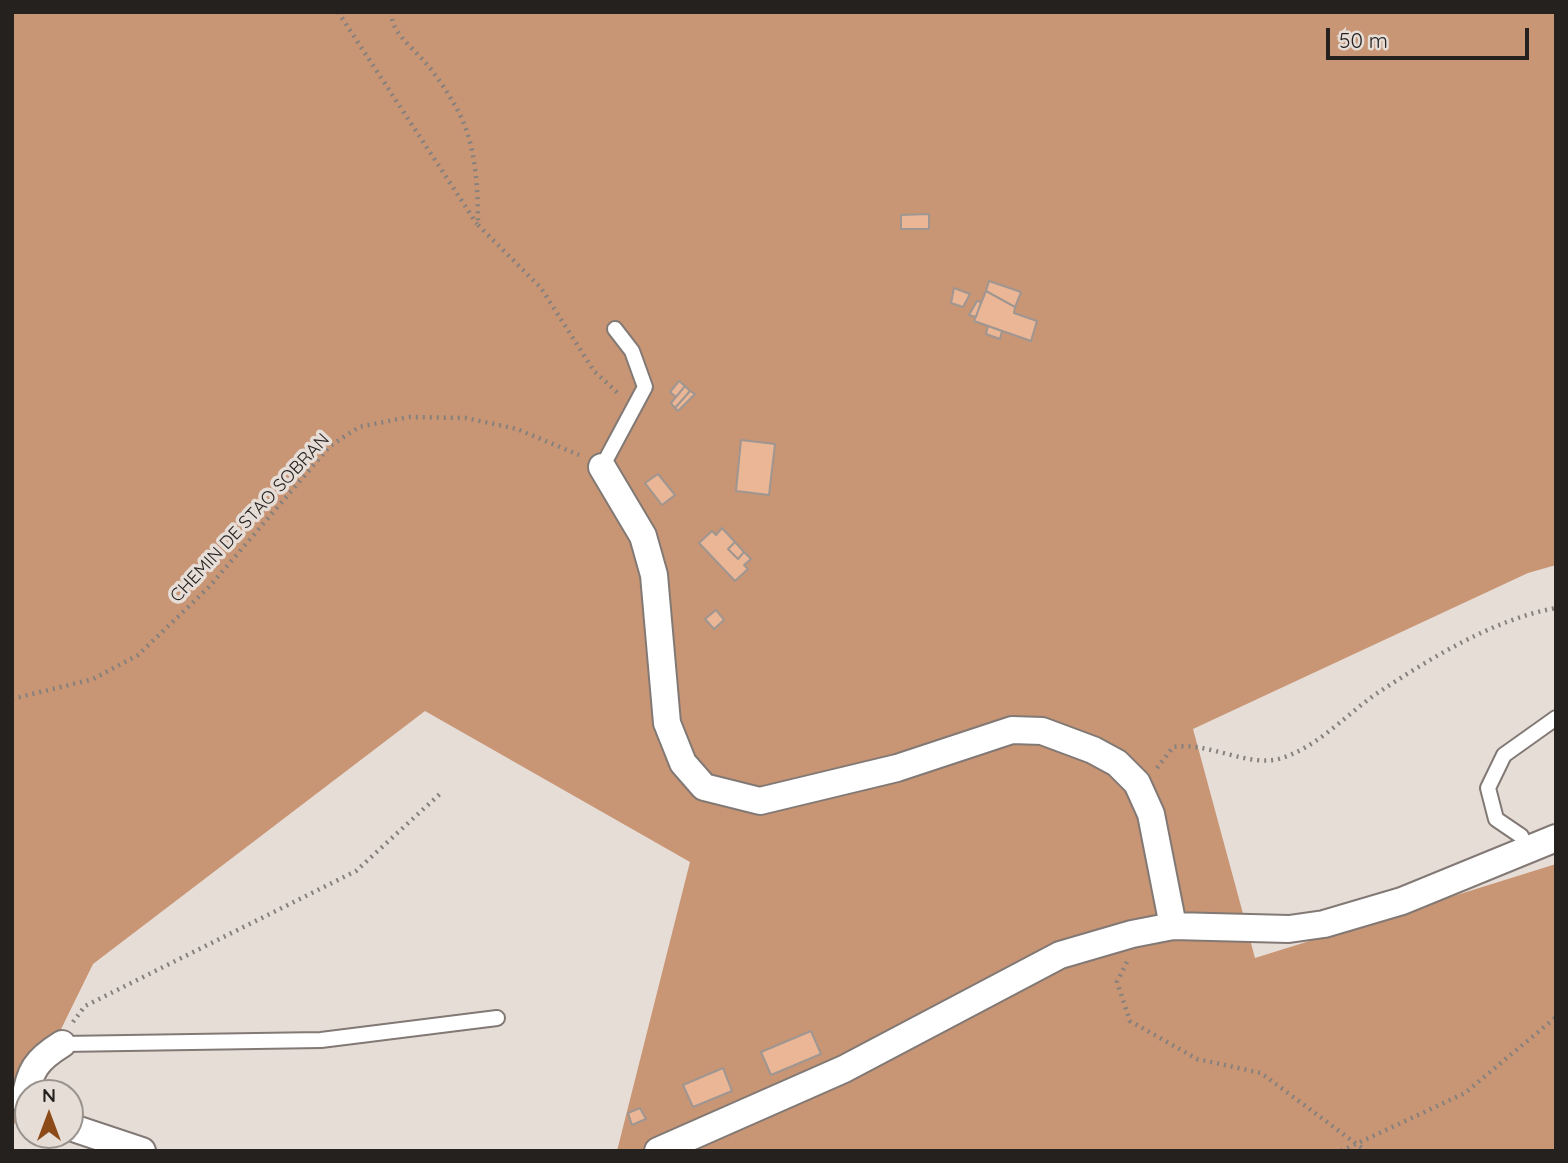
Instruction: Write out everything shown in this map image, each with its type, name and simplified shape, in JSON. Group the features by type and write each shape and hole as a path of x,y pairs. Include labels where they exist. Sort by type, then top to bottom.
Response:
{"street":[{"path":"601,467 643,536 654,575 667,723 684,763 704,787 760,801 897,768 1012,730 1042,731 1093,750 1117,763 1137,783 1151,814 1173,926"},
{"path":"658,1151 844,1069 1060,955 1132,934 1173,926 1289,929 1324,924 1402,901 1556,838"},
{"path":"28,1079 44,1055 62,1044"},
{"path":"84,1132 142,1151"}],"lane":[{"path":"601,467 645,387 632,351 615,329"},
{"path":"1527,849 1521,836 1496,819 1488,788 1504,755 1556,718"},
{"path":"62,1044 321,1040 497,1018"}],"path":[{"path":"338,12 478,225 541,288 594,371 634,408"},
{"path":"391,12 395,30 425,62 457,109 468,135 478,195 478,225"},
{"name":"CHEMIN DE STAO SOBRAN","path":"12,699 93,679 138,655 209,587 330,446 359,427 409,417 466,418 517,429 565,447 601,467"},
{"path":"1137,783 1155,770 1173,747 1188,744 1228,756 1280,759 1323,738 1377,693 1453,649 1526,613 1556,607"},
{"path":"62,1044 85,1006 356,871 442,792"},
{"path":"1132,934 1132,951 1117,982 1130,1021 1197,1059 1261,1073 1353,1144 1366,1151"},
{"path":"1340,1151 1465,1093 1556,1017"}],"shaded area":[{"path":"12,12 1556,12 1556,565 1528,573 1193,729 1255,958 1556,864 1556,1151 617,1151 690,862 425,711 93,964 37,1079 14,1079 12,1129"}],"building":[{"path":"929,214 929,229 901,229 901,215"},
{"path":"989,281 1021,292 1015,307 986,291"},
{"path":"954,288 970,294 963,307 951,303"},
{"path":"986,291 1015,307 1014,313 1037,321 1031,341 974,321"},
{"path":"977,301 981,302 976,317 969,315"},
{"path":"988,326 1002,331 1000,339 986,334"},
{"path":"679,381 685,386 676,397 670,392"},
{"path":"685,386 690,391 675,408 671,403"},
{"path":"690,391 695,394 678,411 675,408"},
{"path":"741,440 775,444 769,495 736,491"},
{"path":"658,474 675,495 662,505 645,483"},
{"path":"722,528 735,542 728,549 738,559 744,552 751,559 744,565 748,569 735,581 699,543 712,531 716,535"},
{"path":"735,542 744,552 738,559 728,549"},
{"path":"716,610 724,620 714,629 705,619"},
{"path":"811,1031 821,1054 771,1075 761,1052"},
{"path":"723,1068 732,1091 693,1107 683,1085"},
{"path":"640,1108 646,1119 632,1125 628,1113"}]}
